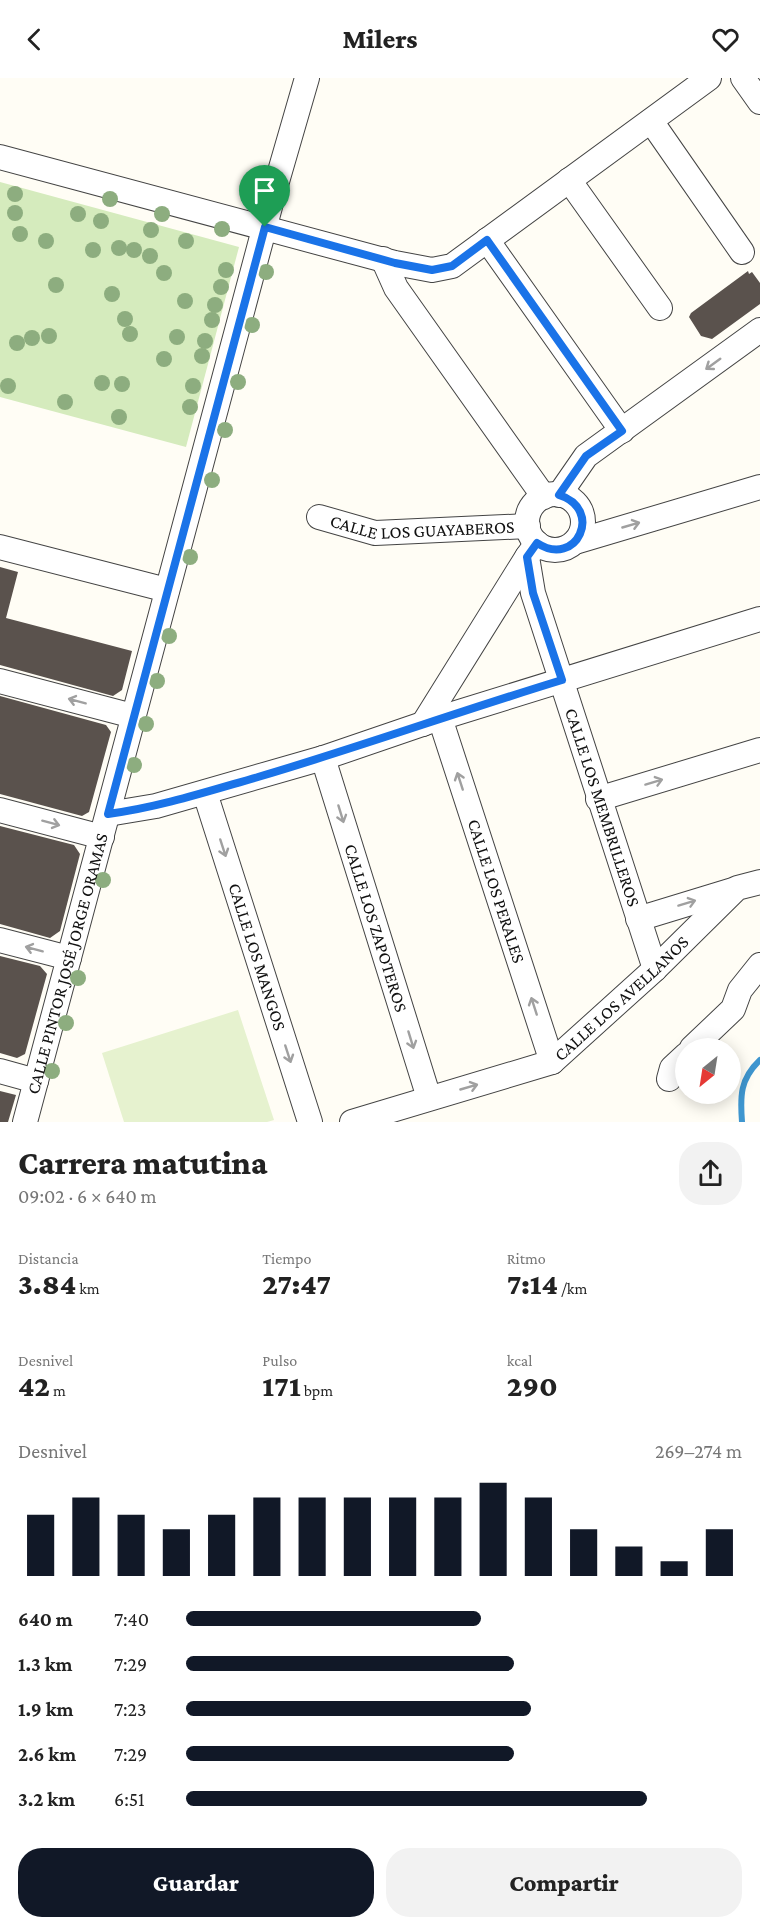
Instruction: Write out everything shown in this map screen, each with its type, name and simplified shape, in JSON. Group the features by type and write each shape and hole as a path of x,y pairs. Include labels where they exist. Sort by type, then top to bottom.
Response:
{"street":[{"name":"CALLE PINTOR JOSÉ JORGE ORAMAS","path":"25,1122 307,78"},
{"path":"0,157 432,270 452,266 709,78"},
{"path":"743,78 760,102"},
{"path":"651,121 742,252"},
{"path":"569,180 660,308"},
{"path":"487,240 622,431"},
{"path":"383,259 396,288 551,496 574,502 582,518 580,535 575,542 568,547 552,550 531,542"},
{"path":"415,313 412,290 417,267"},
{"path":"432,721 531,542 528,517 531,509 551,496 586,456 760,330"},
{"path":"575,542 760,487"},
{"name":"CALLE LOS GUAYABEROS","path":"319,517 375,533 531,542"},
{"name":"CALLE LOS MEMBRILLEROS","path":"531,542 533,593 655,969"},
{"path":"0,547 167,590"},
{"path":"0,810 105,825 156,806 323,758 432,721 760,619"},
{"path":"0,681 133,716"},
{"name":"CALLE LOS PERALES","path":"432,721 552,1062"},
{"path":"598,799 760,750"},
{"name":"CALLE LOS ZAPOTEROS","path":"323,758 429,1098"},
{"name":"CALLE LOS MANGOS","path":"205,793 310,1122"},
{"name":"CALLE LOS AVELLANOS","path":"352,1122 552,1062 749,885"},
{"name":"CALLE LOS AVELLANOS","path":"638,919 749,885"},
{"path":"0,940 69,958"},
{"path":"703,1038 733,1009 740,990 760,965"},
{"path":"669,1079 675,1065"},
{"path":"0,1071 36,1081"}],"green space":[{"path":"0,182 239,247 186,447 0,397"},
{"path":"238,1010 274,1120 267,1122 124,1122 102,1053"}],"building":[{"path":"748,271 749,274 752,272 760,283 760,304 712,339 701,336 689,317 691,313"},
{"path":"0,567 18,572 6,618 132,651 122,690 113,696 0,665"},
{"path":"0,696 106,725 111,732 89,812 82,816 0,794"},
{"path":"0,826 74,845 80,854 60,931 50,938 0,924"},
{"path":"0,956 40,966 47,974 25,1054 17,1058 0,1053"},
{"path":"0,1091 16,1095 8,1122 0,1122"}],"waterway":[{"path":"742,1122 741,1104 745,1081 760,1060"}],"route":[{"path":"265,227 395,263 432,270 452,266 487,240 622,431 586,456 559,495 574,502 582,518 580,535 575,542 561,550 544,548 537,543 527,557 533,593 562,680 323,758 205,793 156,806 108,814 118,773 265,227"}]}
